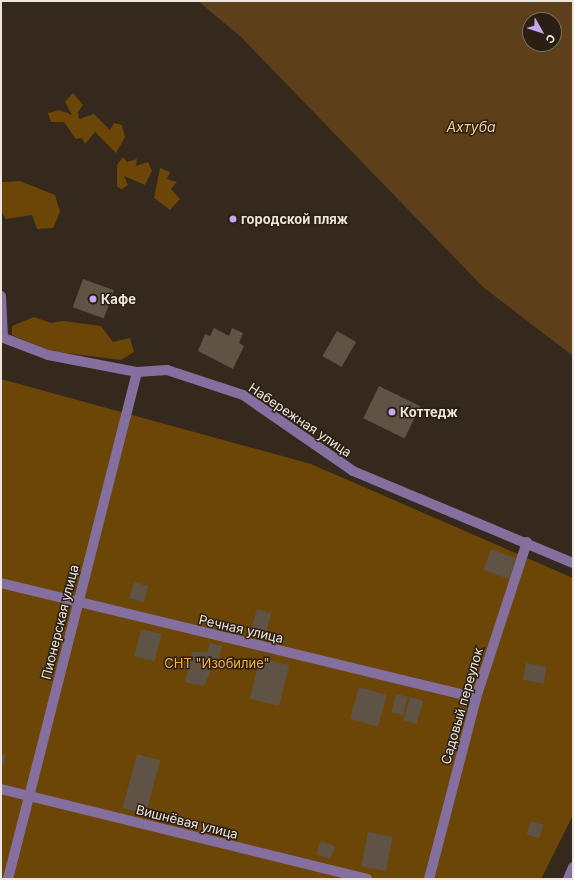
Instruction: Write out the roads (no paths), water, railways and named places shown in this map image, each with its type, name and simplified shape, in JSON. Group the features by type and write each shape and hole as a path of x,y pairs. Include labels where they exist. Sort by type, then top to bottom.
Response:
{"street":[{"path":"1,296 2,338"},
{"name":"Набережная улица","path":"2,338 48,355 137,372 167,370 243,395 353,471 526,542 573,563"},
{"name":"Пионерская улица","path":"8,879 137,372"},
{"name":"Садовый переулок","path":"429,879 476,698 526,542"},
{"name":"Речная улица","path":"1,584 78,604 476,698"},
{"name":"Вишнёвая улица","path":"1,789 344,876 367,879"},
{"path":"568,879 573,867"}],"water":[{"name":"Ахтуба","path":"198,1 573,1 573,356 483,287 241,37"}],"place":[{"name":"городской пляж","path":"233,219"},
{"name":"Кафе","path":"93,299"},
{"name":"Коттедж","path":"392,412"}],"park label":[{"name":"СНТ \"Изобилие\"","path":"217,663"}]}
